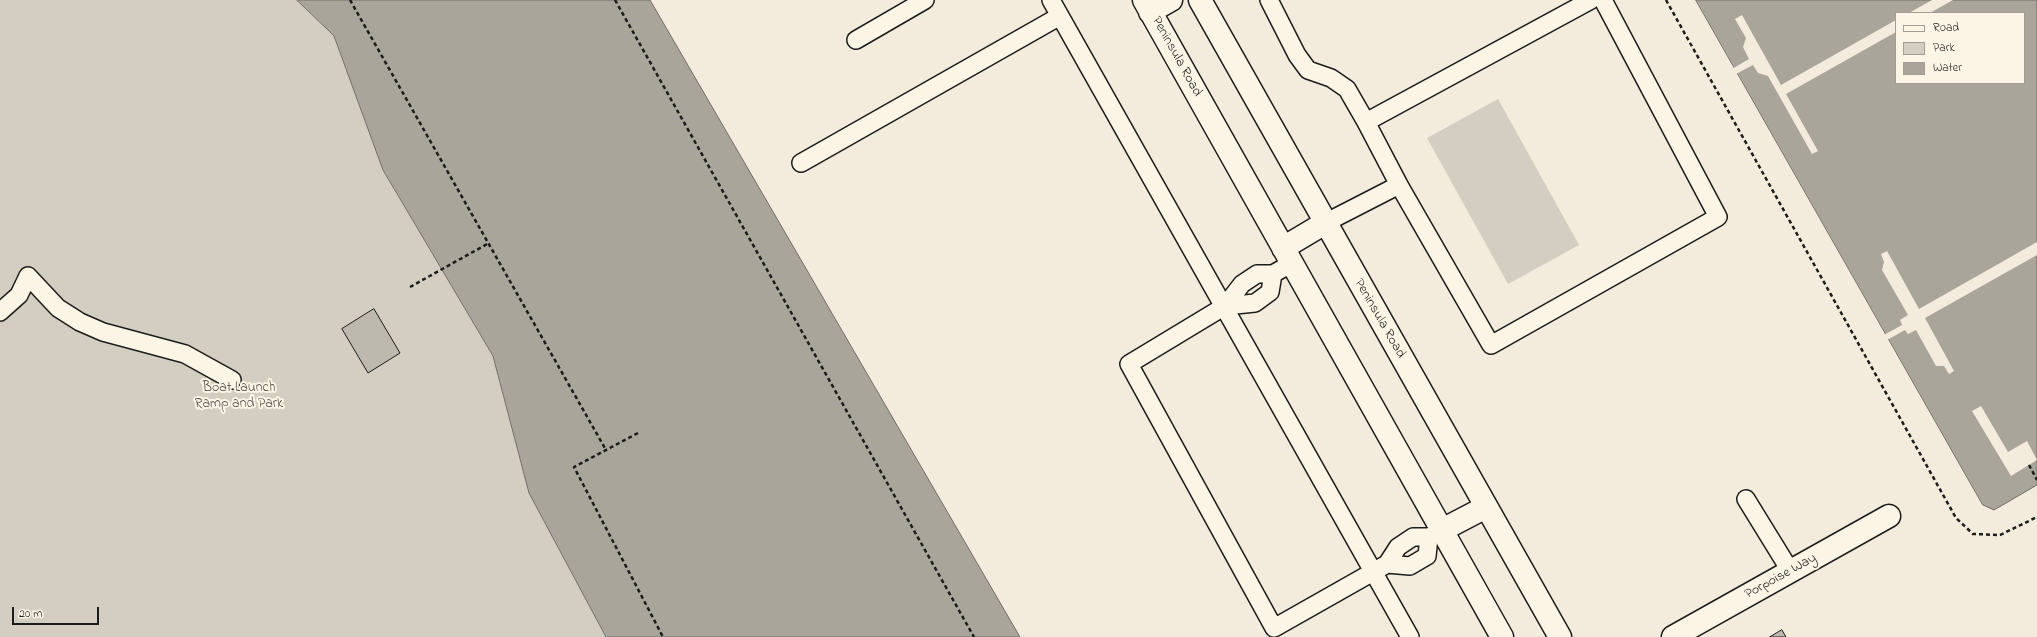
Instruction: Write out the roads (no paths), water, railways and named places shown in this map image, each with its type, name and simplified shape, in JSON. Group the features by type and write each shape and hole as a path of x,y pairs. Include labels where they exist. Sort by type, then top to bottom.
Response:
{"street":[{"path":"1147,6 1171,0"},
{"name":"Peninsula Road","path":"1200,0 1325,224 1560,637"},
{"name":"Peninsula Road","path":"1147,6 1288,255 1435,534 1502,637"},
{"path":"1288,255 1325,224"},
{"path":"1435,534 1486,507"},
{"name":"Porpoise Way","path":"1673,637 1889,516"}],"lane":[{"path":"856,40 925,0"},
{"path":"1051,0 1225,306 1380,567 1410,637"},
{"path":"1269,0 1297,56 1308,70 1331,78 1347,89 1399,185 1490,345 1718,217 1603,0"},
{"path":"1366,122 1591,0"},
{"path":"801,163 1060,16"},
{"path":"1325,224 1399,185"},
{"path":"1225,306 1254,303 1270,292 1273,274 1288,255"},
{"path":"1273,274 1257,274 1242,284 1225,306 1130,364 1274,628 1380,567 1398,547 1413,537 1435,534"},
{"path":"0,312 19,295 28,276 58,308 80,322 103,332 184,354 232,380"},
{"path":"1746,498 1791,572"},
{"path":"1380,567 1410,566 1426,556 1435,534"}],"water":[{"path":"297,0 650,0 1020,637 606,637 529,493 493,356 383,170 334,36"},
{"path":"1696,0 2037,0 2037,485 1994,510 1983,505"}],"park label":[{"name":"Boat Launch Ramp and Park","path":"239,398"}]}
